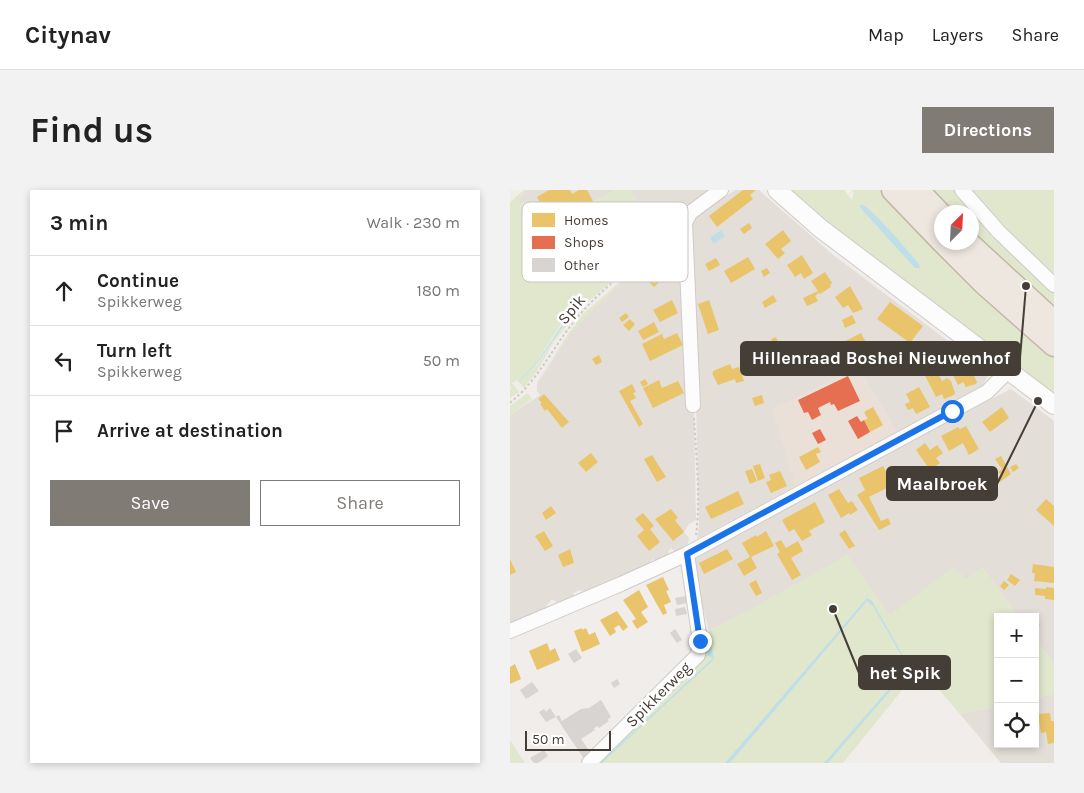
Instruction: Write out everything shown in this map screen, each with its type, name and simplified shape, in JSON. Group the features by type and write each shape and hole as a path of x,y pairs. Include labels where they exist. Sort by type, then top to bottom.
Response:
{"highway":[{"path":"893,190 934,234"},
{"path":"917,190 934,208"},
{"path":"950,250 1054,346"},
{"path":"976,250 1054,322"}],"street":[{"path":"688,217 690,213 721,190"},
{"path":"777,190 820,228 1054,404"},
{"path":"962,190 999,232 1053,283"},
{"path":"688,282 693,405"},
{"path":"510,631 621,584 692,550 987,392 1009,370"},
{"name":"Spikkerweg","path":"589,763 698,655 700,641 692,550"}],"path":[{"name":"Spik","path":"510,403 526,388 544,366 564,335 593,300 615,282"},
{"path":"692,550 697,473 693,405"}],"shaded area":[{"path":"527,190 615,190 592,202 522,203 518,201"},
{"path":"630,190 715,190 688,205 688,202 638,202"},
{"path":"735,190 759,190 832,254 988,371 988,375 982,387 968,397 898,435 859,368 773,409 796,486 697,539 699,527 691,220"},
{"path":"622,282 684,282 694,408 696,520 689,524 684,532 689,538 688,544 675,552 671,548 668,551 669,556 657,563 653,559 650,562 652,565 586,593 580,590 573,593 575,597 559,604 552,599 546,606 547,609 510,625 510,415 540,395 537,391 537,384 570,333"},
{"path":"859,367 898,435 796,486 772,409"},
{"path":"1011,389 1054,421 1054,664 1039,644 1039,613 1016,613 982,567 966,580 953,567 922,665 918,671 906,653 744,613 709,631 699,593 695,556 904,443"},
{"path":"1054,694 1054,763 1001,763 960,714 994,707 994,748 1039,748 1039,697"}],"green space":[{"path":"524,190 527,190 518,201 522,203 522,282 611,282 584,305 570,321 524,388 517,380 512,383 519,392 510,398 510,389 513,386 510,387 510,202","holes":["583,302 537,365 519,382 533,367 566,317"]},
{"path":"615,190 630,190 638,202 592,202"},
{"path":"787,190 844,190 852,200 854,193 851,190 882,190 934,243 934,250 941,250 1018,328 1054,356 1054,396 816,217","holes":["865,206 919,264 877,226 860,207"]},
{"path":"920,190 1054,190 1054,328 979,249 979,205 935,205"},
{"path":"620,282 623,282 582,321 558,351 537,384 537,382 566,337 583,314"},
{"path":"528,393 532,399 510,415 510,406"},
{"path":"847,555 890,615 953,567 966,580 982,567 1016,613 994,613 994,707 960,714 920,668 843,763 585,763 690,670 702,635 713,653 709,631"},
{"path":"1039,644 1054,664 1054,694 1039,697"},
{"path":"510,740 525,763 510,763"}],"water":[{"path":"861,204 873,213 890,231 919,264 920,268 915,268 864,212 860,207"},
{"path":"721,230 725,236 714,244 710,238"},
{"path":"582,301 537,364 519,382 536,363 573,310"},
{"path":"867,598 872,601 910,668 828,763 824,763 908,667 873,606 867,601 730,763 725,763"},
{"path":"704,633 709,633 714,659 707,655"},
{"path":"712,659 710,663 600,763"}],"building: Homes":[{"path":"549,190 570,190 572,194 579,190 587,190 593,201 540,202 537,197"},
{"path":"743,190 756,190 750,195 753,199 717,227 709,216"},
{"path":"749,223 752,228 744,234 740,229"},
{"path":"783,230 791,241 781,249 785,253 778,259 765,244"},
{"path":"802,255 813,273 804,279 801,273 795,277 787,265"},
{"path":"748,257 755,269 731,283 724,271"},
{"path":"716,258 720,265 709,271 705,264"},
{"path":"767,268 770,273 764,277 761,271"},
{"path":"825,272 832,283 831,287 815,296 818,301 807,306 803,298 818,291 811,281"},
{"path":"649,282 659,282 654,287"},
{"path":"850,286 863,309 853,313 848,305 843,308 835,297"},
{"path":"773,295 777,301 765,308 762,302"},
{"path":"672,300 678,313 660,322 653,310"},
{"path":"709,300 719,330 708,334 698,304"},
{"path":"890,302 923,326 910,343 877,319"},
{"path":"626,313 629,317 622,322 619,318"},
{"path":"852,315 856,323 845,328 842,320"},
{"path":"630,319 635,324 629,331 623,325"},
{"path":"654,322 659,332 643,340 638,331"},
{"path":"677,333 683,345 650,361 642,344 662,334 664,339"},
{"path":"861,333 869,348 842,362 834,347"},
{"path":"776,337 779,344 774,346 771,339"},
{"path":"599,355 602,362 596,365 592,359"},
{"path":"932,362 942,381 947,378 951,381 954,395 944,399 942,394 936,397 921,368"},
{"path":"730,364 732,369 739,367 744,381 736,383 735,379 718,385 712,373 713,371"},
{"path":"969,366 975,375 976,384 966,387 963,382 958,385 953,375"},
{"path":"645,379 648,384 643,387 640,382"},
{"path":"659,380 662,388 678,381 684,393 653,408 643,388"},
{"path":"632,384 636,392 633,393 636,398 630,401 643,424 639,427 619,391"},
{"path":"919,387 930,407 916,414 913,408 908,410 905,404 910,402 906,394"},
{"path":"544,394 569,422 562,428 547,409 545,411 540,404 542,403 538,399"},
{"path":"762,395 764,403 755,406 752,398"},
{"path":"873,407 883,425 870,432 864,420 868,419 864,412"},
{"path":"1002,407 1009,418 990,432 982,422"},
{"path":"966,426 979,449 969,455 963,443 949,451 941,436 958,427 960,429"},
{"path":"925,443 930,450 937,445 943,453 936,458 940,463 930,470 916,450"},
{"path":"818,447 821,452 816,454 820,462 806,470 799,457"},
{"path":"591,453 598,462 586,472 578,463"},
{"path":"652,455 666,477 657,482 644,459"},
{"path":"1001,456 1011,474 997,484 994,480 1001,475 998,472 1002,469 995,459"},
{"path":"760,464 765,478 758,481 753,466"},
{"path":"1016,464 1019,468 1013,472 1010,467"},
{"path":"883,466 893,485 869,497 881,521 888,518 891,524 879,530 857,495 865,490 859,478"},
{"path":"752,469 757,481 750,484 745,471"},
{"path":"780,471 787,486 771,493 766,482 771,480 769,475"},
{"path":"839,489 848,503 852,501 858,510 841,518 828,495"},
{"path":"738,491 744,504 711,519 705,507"},
{"path":"1046,499 1054,506 1054,526 1036,510"},
{"path":"815,502 825,522 809,531 812,535 802,541 794,529 789,532 782,520"},
{"path":"551,506 556,513 546,520 542,513"},
{"path":"671,509 678,518 675,520 684,532 673,541 655,519"},
{"path":"643,513 654,526 650,529 660,542 649,551 637,536 644,530 635,519"},
{"path":"845,530 855,546 849,549 839,534"},
{"path":"544,531 553,546 545,551 535,536"},
{"path":"766,531 774,546 751,557 757,568 744,576 737,564 750,557 742,543"},
{"path":"781,540 786,548 798,541 803,551 791,558 801,575 792,580 777,554 780,552 775,543"},
{"path":"570,549 574,563 563,567 558,555"},
{"path":"727,549 733,559 704,574 699,563"},
{"path":"510,559 516,572 510,575"},
{"path":"1033,564 1054,567 1054,583 1034,581 1035,573 1032,573"},
{"path":"1011,574 1020,580 1015,586 1007,580"},
{"path":"663,577 669,590 666,591 671,602 664,605 667,613 663,615 646,585"},
{"path":"756,580 762,593 756,596 749,584"},
{"path":"1004,581 1009,585 1004,590 1000,586"},
{"path":"1046,587 1054,588 1054,600 1045,599 1045,596 1035,595 1035,588 1046,589"},
{"path":"639,590 648,607 641,612 648,622 637,629 632,621 636,619 623,600"},
{"path":"617,611 628,627 623,631 619,625 614,628 616,632 610,636 600,620"},
{"path":"582,628 582,630 586,628 589,635 595,632 600,644 582,652 574,631"},
{"path":"547,643 550,651 555,648 560,660 537,670 529,651"},
{"path":"515,664 521,679 510,684 510,667"},
{"path":"1050,713 1051,721 1054,721 1054,743 1048,744 1046,732 1041,733 1039,714"}],"building: Shops":[{"path":"848,376 860,401 838,411 834,404 831,405 830,402 818,408 821,415 812,420 808,412 804,413 798,400"},
{"path":"857,416 861,422 864,420 870,432 858,439 848,421"},
{"path":"820,429 826,440 818,444 812,433"}],"building: Other":[{"path":"686,596 687,603 677,605 675,598"},
{"path":"685,607 687,614 676,616 675,609"},
{"path":"675,629 682,640 677,643 670,633"},
{"path":"576,649 582,658 574,663 568,654"},
{"path":"617,679 620,684 614,688 611,683"},
{"path":"532,682 539,691 526,699 520,690"},
{"path":"601,700 611,717 607,720 609,721 599,728 598,726 594,728 595,730 581,739 591,753 584,759 556,717 559,715 562,721 581,709 589,708"},
{"path":"550,708 556,717 546,722 539,712 544,709 546,712"},
{"path":"544,750 548,756 538,763 534,763 530,758"}],"place":[{"name":"Hillenraad Boshei Nieuwenhof","path":"1026,286"},
{"name":"Maalbroek","path":"1038,401"},
{"name":"het Spik","path":"833,609"}],"route":[{"path":"700,641 687,554 696,547 952,411"}]}
